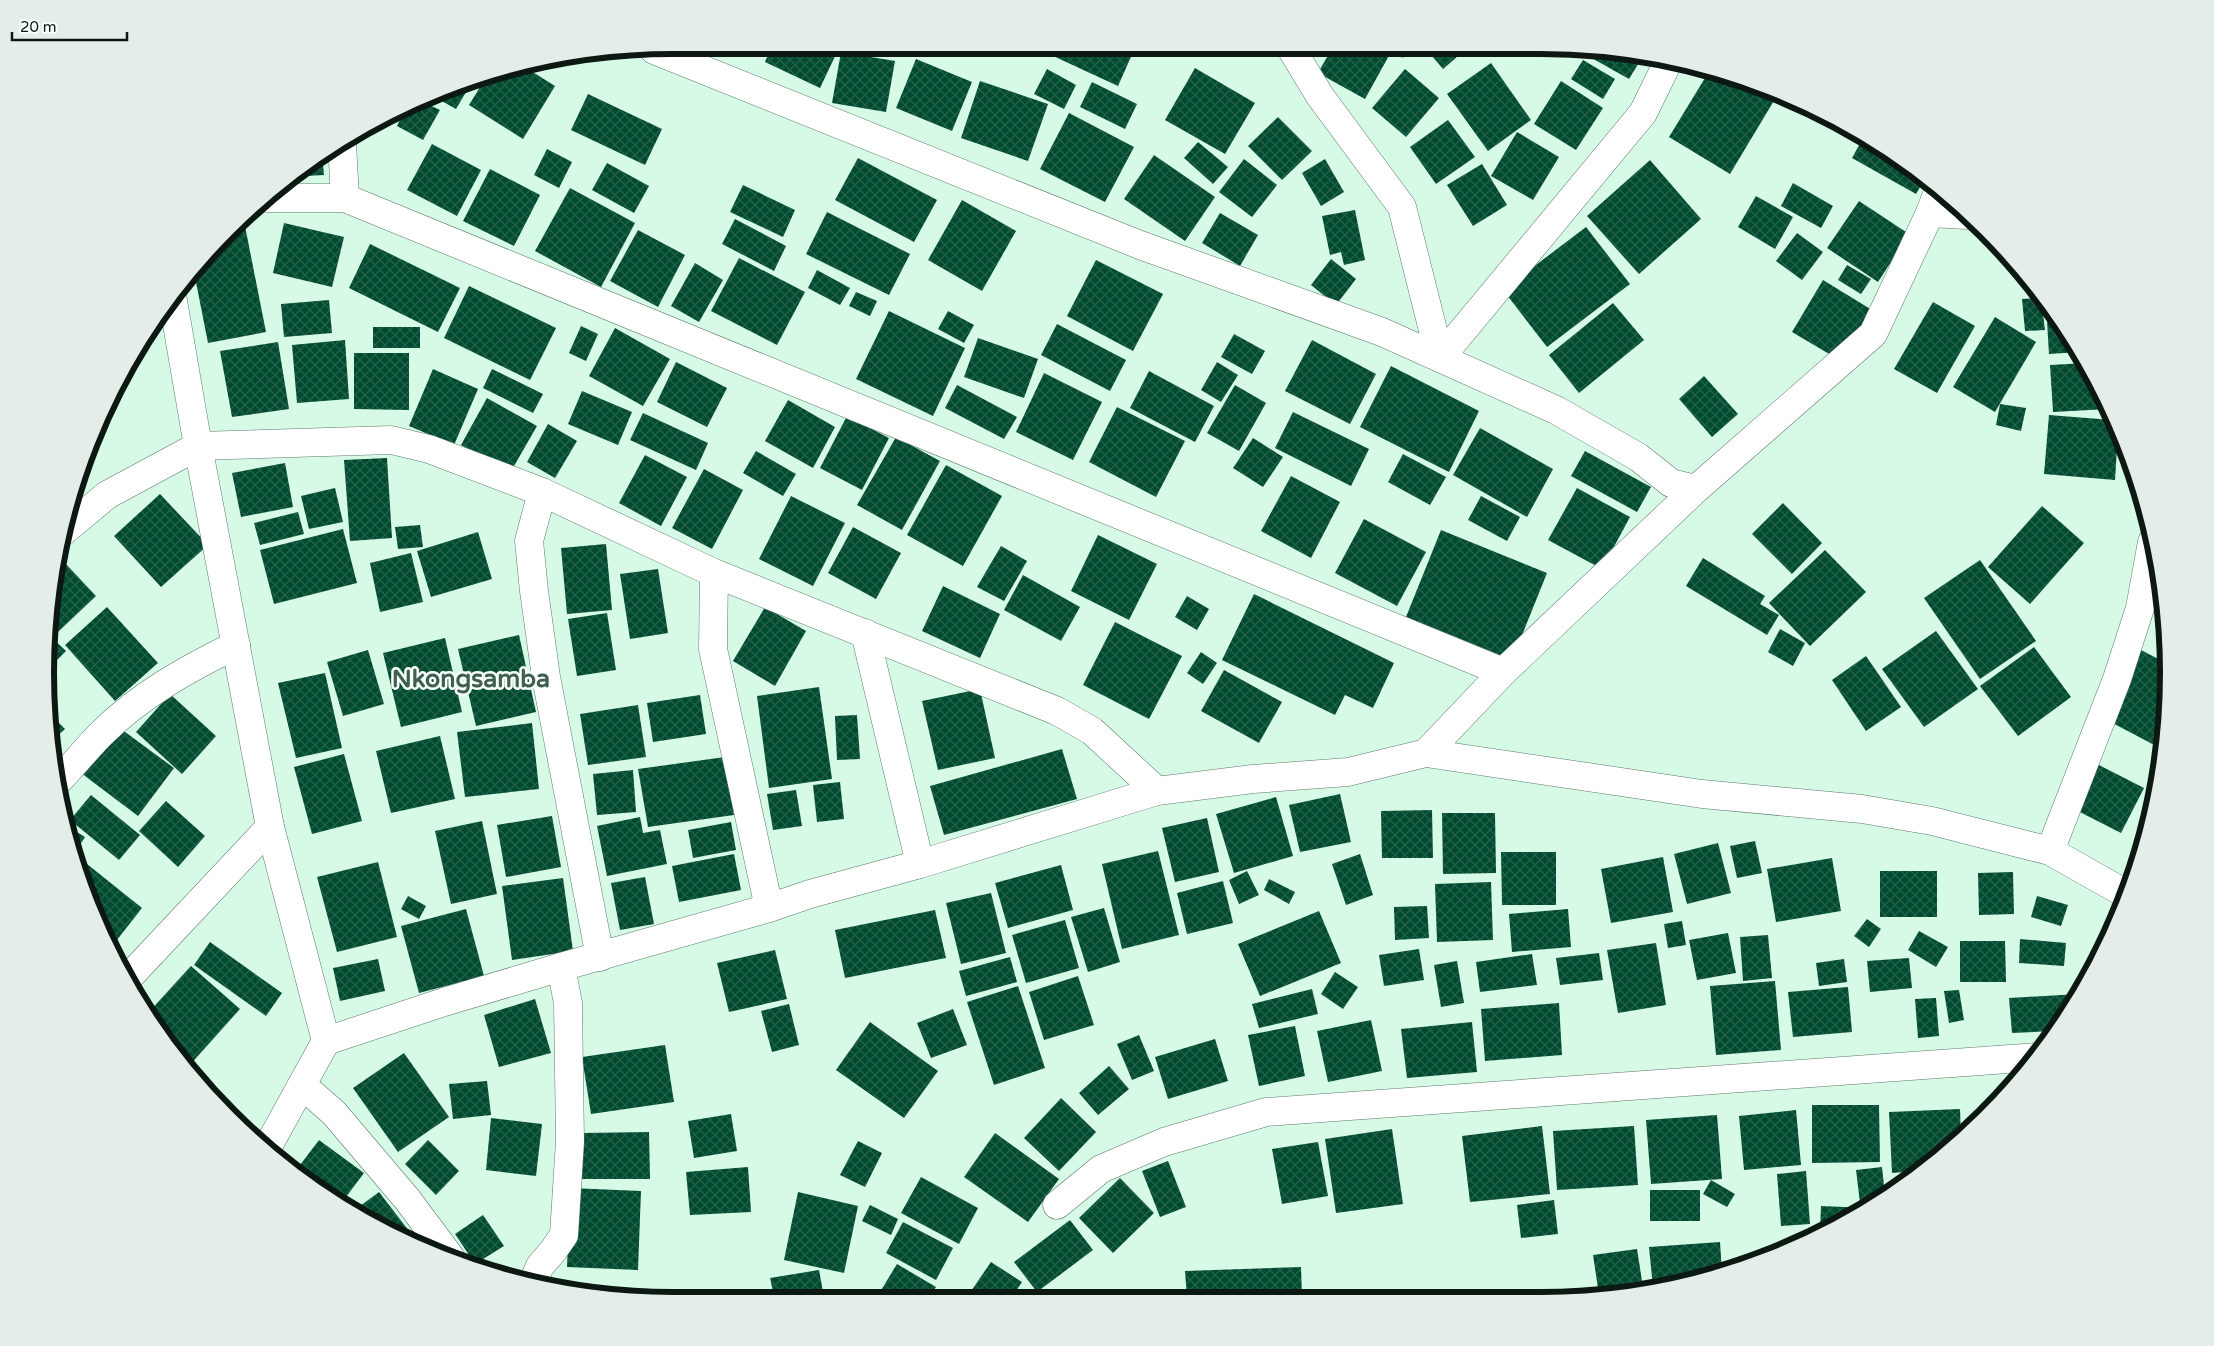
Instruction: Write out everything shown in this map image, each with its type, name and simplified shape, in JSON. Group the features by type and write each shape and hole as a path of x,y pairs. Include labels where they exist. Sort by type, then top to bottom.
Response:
{"street":[{"path":"664,54 1140,245 1382,332 1556,410 1638,457 1671,483 1696,489"},
{"path":"1294,54 1320,96 1402,207 1440,358"},
{"path":"1440,358 1643,113 1666,67"},
{"path":"342,150 345,198"},
{"path":"276,198 345,198 1503,672"},
{"path":"1426,753 1503,672 1696,489 1873,334 1934,201 1950,208"},
{"path":"174,307 198,446 270,827 326,1041"},
{"path":"72,525 107,495 198,446 391,440 429,449 542,492 714,573 1057,711 1092,731 1156,791"},
{"path":"542,492 529,541 534,591 546,677 600,957"},
{"path":"2050,851 2117,680 2140,608 2149,558"},
{"path":"714,573 713,649 769,908"},
{"path":"865,633 920,864"},
{"path":"63,776 101,734 144,697 185,670 236,645"},
{"path":"270,1143 326,1041 444,1002 560,967 920,864 1156,791 1253,779 1348,772 1426,753 1702,794 1862,809 1932,821 2050,851 2120,891"},
{"path":"132,974 270,827"},
{"path":"536,1276 540,1266 564,1235 570,1141 568,1003 560,967"},
{"path":"1057,1205 1101,1169 1164,1142 1266,1112 2026,1058"},
{"path":"302,1085 334,1113 406,1199 443,1248"}],"building":[{"path":"768,54 836,54 820,88 765,62"},
{"path":"841,54 853,54 895,61 886,112 832,103"},
{"path":"1052,54 1132,54 1118,86"},
{"path":"1329,54 1390,54 1365,99 1318,73"},
{"path":"1397,54 1405,54 1403,58"},
{"path":"1430,54 1460,54 1443,69"},
{"path":"1587,56 1639,62 1629,79"},
{"path":"916,59 972,82 952,131 896,108"},
{"path":"1583,60 1615,79 1603,99 1571,79"},
{"path":"1491,63 1531,120 1488,151 1447,94"},
{"path":"1195,68 1255,103 1225,154 1165,120"},
{"path":"1047,69 1076,85 1064,109 1034,94"},
{"path":"1405,69 1439,98 1406,137 1372,108"},
{"path":"531,71 555,86 523,139 469,105 481,85"},
{"path":"1706,76 1775,100 1730,174 1669,137"},
{"path":"980,81 1048,104 1028,161 961,138"},
{"path":"1561,81 1603,108 1576,150 1534,124"},
{"path":"1092,82 1137,104 1125,129 1080,107"},
{"path":"468,89 456,109 439,100"},
{"path":"588,94 662,129 645,165 571,130"},
{"path":"428,104 440,110 423,140 397,126 402,117"},
{"path":"1069,113 1134,147 1105,202 1040,169"},
{"path":"1278,117 1312,151 1282,180 1248,146"},
{"path":"1448,120 1475,157 1436,184 1410,147"},
{"path":"1517,132 1559,157 1533,200 1491,176"},
{"path":"1198,142 1228,167 1213,184 1184,158"},
{"path":"1860,143 1921,185 1916,194 1852,158"},
{"path":"432,144 481,170 457,216 407,190"},
{"path":"547,149 572,162 559,188 534,175"},
{"path":"1154,155 1215,197 1185,241 1124,199"},
{"path":"858,158 937,200 914,242 835,200"},
{"path":"1244,159 1277,185 1252,217 1219,192"},
{"path":"1325,159 1344,192 1321,206 1302,173"},
{"path":"1650,160 1701,219 1639,274 1587,216"},
{"path":"323,163 324,175 304,176"},
{"path":"607,163 649,186 634,213 592,190"},
{"path":"1482,164 1507,205 1473,226 1447,185"},
{"path":"490,169 540,195 514,246 463,221"},
{"path":"1793,183 1833,206 1821,228 1781,206"},
{"path":"743,185 795,210 783,237 730,212"},
{"path":"570,188 635,223 601,287 535,251"},
{"path":"1756,196 1793,217 1775,249 1738,227"},
{"path":"962,200 1016,231 982,291 928,260"},
{"path":"1859,201 1909,234 1878,282 1827,248"},
{"path":"1355,210 1365,260 1344,265 1341,252 1330,255 1322,216"},
{"path":"827,212 910,254 889,295 806,254"},
{"path":"1220,213 1258,235 1240,266 1202,243"},
{"path":"735,219 786,246 774,271 722,244"},
{"path":"284,223 344,237 332,287 273,273"},
{"path":"245,226 266,332 208,343 195,279"},
{"path":"1586,227 1630,284 1547,347 1503,290"},
{"path":"638,230 685,255 658,307 610,281"},
{"path":"1797,233 1823,252 1802,280 1776,261"},
{"path":"370,244 460,288 438,332 349,288"},
{"path":"739,258 805,292 777,345 711,311"},
{"path":"1331,259 1356,279 1336,305 1311,285"},
{"path":"1096,260 1163,294 1133,351 1067,316"},
{"path":"695,263 723,280 699,322 671,306"},
{"path":"1847,265 1871,279 1861,294 1838,280"},
{"path":"817,270 850,288 840,305 808,288"},
{"path":"1823,280 1872,310 1841,361 1792,332"},
{"path":"469,286 556,328 530,380 444,338"},
{"path":"856,292 877,301 870,316 849,306"},
{"path":"2034,298 2043,311 2045,330 2025,331 2022,299"},
{"path":"329,300 332,333 284,337 281,304"},
{"path":"1933,302 1975,326 1937,393 1894,369"},
{"path":"1613,303 1644,340 1579,393 1549,355"},
{"path":"889,311 965,348 933,416 856,379"},
{"path":"948,311 974,325 964,343 938,329"},
{"path":"2047,316 2071,353 2049,354"},
{"path":"1995,317 2036,342 1995,412 1953,387"},
{"path":"1057,324 1126,360 1110,391 1041,355"},
{"path":"581,326 598,334 586,361 569,353"},
{"path":"373,327 420,327 420,348 373,348"},
{"path":"615,328 670,359 643,406 589,376"},
{"path":"1234,334 1265,351 1252,374 1221,357"},
{"path":"978,338 1038,359 1024,398 964,377"},
{"path":"345,340 349,399 297,403 292,345"},
{"path":"1312,340 1376,374 1350,424 1285,391"},
{"path":"278,342 289,409 232,417 220,351"},
{"path":"354,353 409,353 409,410 354,409"},
{"path":"676,362 727,388 707,427 657,402"},
{"path":"1217,362 1238,375 1221,402 1201,390"},
{"path":"2077,364 2101,409 2053,412 2050,365"},
{"path":"1391,366 1479,411 1449,472 1360,427"},
{"path":"433,369 478,389 454,445 409,426"},
{"path":"492,369 543,394 533,413 483,388"},
{"path":"1149,371 1214,406 1195,442 1130,408"},
{"path":"1044,373 1102,402 1073,460 1016,432"},
{"path":"1704,376 1738,414 1712,437 1679,399"},
{"path":"957,385 1017,417 1004,439 945,408"},
{"path":"1235,385 1266,403 1239,451 1207,433"},
{"path":"582,391 632,412 618,445 568,424"},
{"path":"487,398 537,426 510,473 461,445"},
{"path":"788,400 835,427 813,468 765,441"},
{"path":"2000,404 2026,408 2021,431 1996,425"},
{"path":"1117,407 1185,441 1156,497 1089,462"},
{"path":"1293,412 1369,449 1351,486 1275,448"},
{"path":"643,413 708,443 696,470 630,440"},
{"path":"2049,415 2105,419 2117,447 2115,480 2044,474"},
{"path":"847,416 889,438 862,490 820,468"},
{"path":"548,424 577,441 555,478 527,462"},
{"path":"1480,428 1553,469 1527,517 1453,475"},
{"path":"896,437 940,461 902,530 857,505"},
{"path":"1253,438 1283,457 1263,487 1233,468"},
{"path":"756,451 796,474 783,496 743,473"},
{"path":"1585,451 1651,487 1637,512 1571,476"},
{"path":"1403,454 1446,477 1430,505 1388,482"},
{"path":"645,455 687,477 661,526 619,503"},
{"path":"387,458 392,538 350,541 344,460"},
{"path":"285,463 293,507 241,517 232,473"},
{"path":"946,465 1002,496 963,566 907,535"},
{"path":"704,469 743,490 712,549 672,528"},
{"path":"1291,476 1340,502 1311,558 1261,531"},
{"path":"335,488 343,522 309,529 301,496"},
{"path":"1577,488 1630,517 1602,569 1548,540"},
{"path":"160,494 208,545 161,587 114,536"},
{"path":"791,496 845,523 813,586 759,559"},
{"path":"1481,496 1520,517 1507,541 1468,520"},
{"path":"1783,503 1822,543 1792,574 1752,534"},
{"path":"2042,506 2084,543 2030,604 1988,567"},
{"path":"298,512 304,534 260,545 254,523"},
{"path":"1364,519 1426,552 1397,606 1335,573"},
{"path":"420,525 423,547 398,549 395,527"},
{"path":"853,527 901,553 876,599 828,573"},
{"path":"343,529 357,583 274,604 260,550"},
{"path":"1441,530 1547,573 1512,660 1406,617"},
{"path":"478,532 492,579 431,597 417,551"},
{"path":"1098,535 1157,564 1129,620 1071,591"},
{"path":"606,544 612,610 567,614 561,548"},
{"path":"1001,546 1027,561 1004,601 977,587"},
{"path":"1825,550 1866,592 1810,646 1769,603"},
{"path":"411,553 423,602 380,612 370,563"},
{"path":"1703,558 1765,596 1760,604 1779,615 1767,635 1686,586"},
{"path":"1980,560 2036,641 1980,679 1924,598"},
{"path":"64,562 96,596 58,632 55,629"},
{"path":"658,569 668,633 630,639 620,574"},
{"path":"1023,575 1080,607 1061,641 1004,610"},
{"path":"943,586 1000,614 980,658 922,631"},
{"path":"1254,594 1394,663 1373,708 1345,695 1335,715 1222,660"},
{"path":"1187,596 1209,609 1197,630 1175,617"},
{"path":"107,607 158,663 115,701 65,645"},
{"path":"765,607 806,631 775,686 733,661"},
{"path":"607,613 616,670 577,676 568,619"},
{"path":"1115,622 1182,656 1149,719 1083,685"},
{"path":"1780,629 1805,643 1793,666 1768,652"},
{"path":"1936,631 1978,689 1924,727 1882,669"},
{"path":"519,635 536,712 476,726 458,649"},
{"path":"445,638 462,712 401,727 383,653"},
{"path":"55,640 66,651 54,663"},
{"path":"2034,647 2071,697 2018,736 1980,686"},
{"path":"368,650 384,704 343,716 327,662"},
{"path":"2141,650 2160,660 2159,714 2156,746 2105,719"},
{"path":"1201,652 1217,663 1203,684 1187,673"},
{"path":"1866,656 1901,707 1866,731 1832,680"},
{"path":"1224,670 1282,702 1259,743 1201,711"},
{"path":"325,673 342,748 296,758 278,683"},
{"path":"819,687 832,779 769,788 757,696"},
{"path":"980,689 995,758 938,770 922,701"},
{"path":"170,694 216,736 182,774 136,732"},
{"path":"700,695 706,734 653,742 647,703"},
{"path":"638,705 646,757 588,765 580,714"},
{"path":"857,715 860,759 837,760 835,716"},
{"path":"56,720 65,729 57,736"},
{"path":"532,723 539,789 465,797 457,732"},
{"path":"117,726 174,768 138,816 81,773"},
{"path":"440,736 455,799 391,813 376,751"},
{"path":"1062,749 1077,799 944,835 930,786"},
{"path":"344,754 362,821 312,834 294,767"},
{"path":"725,757 734,815 648,827 638,769"},
{"path":"2093,762 2144,788 2121,833 2070,807"},
{"path":"633,770 636,812 597,815 593,774"},
{"path":"840,782 844,819 817,822 813,785"},
{"path":"796,790 802,826 773,830 767,794"},
{"path":"1340,794 1351,842 1300,852 1289,805"},
{"path":"91,795 140,835 119,860 72,822 72,818"},
{"path":"1276,797 1293,856 1234,873 1216,814"},
{"path":"166,801 205,836 178,867 139,831"},
{"path":"1432,810 1433,858 1382,858 1381,811"},
{"path":"1442,813 1495,813 1496,873 1443,874"},
{"path":"552,816 561,867 506,877 497,825"},
{"path":"640,817 643,833 660,830 667,864 607,876 597,826"},
{"path":"1207,818 1219,872 1175,882 1162,828"},
{"path":"482,821 497,894 451,904 435,831"},
{"path":"731,822 736,850 693,858 688,830"},
{"path":"74,831 85,837 79,846"},
{"path":"1755,841 1762,873 1737,878 1730,846"},
{"path":"1718,843 1731,893 1687,904 1674,854"},
{"path":"1158,851 1179,935 1122,949 1102,864"},
{"path":"1501,852 1556,852 1556,905 1502,905"},
{"path":"734,854 741,890 679,902 672,866"},
{"path":"1360,854 1373,895 1346,905 1332,864"},
{"path":"1663,857 1673,912 1611,923 1601,869"},
{"path":"1832,858 1841,911 1776,922 1767,869"},
{"path":"84,861 142,908 116,942 101,910"},
{"path":"378,862 397,937 337,952 317,877"},
{"path":"1061,865 1073,910 1008,928 995,883"},
{"path":"1247,871 1259,895 1239,904 1229,880"},
{"path":"1880,871 1937,871 1937,917 1880,917"},
{"path":"2013,872 2014,914 1979,915 1978,873"},
{"path":"645,877 654,924 620,930 611,883"},
{"path":"563,878 573,951 512,960 502,886"},
{"path":"1269,879 1295,892 1289,904 1264,890"},
{"path":"1223,881 1233,923 1187,934 1177,893"},
{"path":"1491,882 1493,940 1437,942 1435,884"},
{"path":"991,893 1006,953 961,964 946,903"},
{"path":"408,896 426,906 419,919 401,909"},
{"path":"2037,896 2068,905 2061,926 2031,917"},
{"path":"1427,906 1429,938 1395,940 1394,907"},
{"path":"1104,908 1120,962 1088,972 1071,917"},
{"path":"466,909 484,976 419,993 401,926"},
{"path":"1568,909 1571,947 1512,952 1509,914"},
{"path":"935,910 946,958 845,978 835,930"},
{"path":"1319,911 1341,963 1260,996 1238,944"},
{"path":"1867,919 1881,929 1869,947 1854,936"},
{"path":"1065,920 1079,968 1026,983 1012,935"},
{"path":"1682,921 1686,945 1668,948 1664,924"},
{"path":"1919,931 1948,947 1936,967 1908,950"},
{"path":"1728,933 1736,973 1697,980 1689,940"},
{"path":"1768,935 1772,978 1743,981 1740,937"},
{"path":"2020,939 2066,943 2064,966 2019,963"},
{"path":"1960,941 2005,941 2006,982 1960,982"},
{"path":"210,942 282,993 266,1016 194,965"},
{"path":"1656,943 1666,1005 1618,1013 1607,950"},
{"path":"1419,949 1424,980 1384,986 1379,955"},
{"path":"775,950 787,999 729,1012 717,963"},
{"path":"1599,953 1603,980 1560,985 1556,958"},
{"path":"1532,954 1537,985 1480,992 1476,962"},
{"path":"1010,957 1017,982 966,996 959,971"},
{"path":"1909,958 1912,988 1870,992 1867,961"},
{"path":"378,959 385,991 340,1001 333,968"},
{"path":"1844,959 1847,982 1819,986 1816,963"},
{"path":"1457,961 1464,1003 1441,1007 1434,965"},
{"path":"191,966 240,1009 192,1062 152,1008"},
{"path":"1335,972 1358,987 1343,1009 1321,994"},
{"path":"1078,976 1094,1025 1044,1040 1029,992"},
{"path":"1775,981 1781,1050 1716,1055 1710,986"},
{"path":"1018,986 1045,1068 994,1085 967,1002"},
{"path":"1848,987 1852,1032 1793,1037 1788,992"},
{"path":"1312,989 1318,1014 1259,1028 1252,1004"},
{"path":"1959,990 1964,1020 1949,1023 1944,991"},
{"path":"2070,994 2046,1031 2012,1033 2009,998"},
{"path":"1936,998 1939,1036 1918,1038 1915,999"},
{"path":"535,999 551,1053 499,1067 484,1015"},
{"path":"1559,1003 1562,1055 1485,1061 1481,1009"},
{"path":"789,1004 799,1045 772,1052 761,1011"},
{"path":"953,1009 967,1045 931,1058 917,1023"},
{"path":"1371,1020 1382,1071 1328,1082 1317,1031"},
{"path":"870,1022 938,1071 904,1118 836,1070"},
{"path":"1472,1022 1477,1072 1407,1078 1401,1029"},
{"path":"1295,1026 1305,1076 1259,1086 1248,1035"},
{"path":"1139,1035 1154,1071 1132,1080 1117,1044"},
{"path":"1215,1039 1228,1081 1168,1099 1155,1057"},
{"path":"665,1045 674,1102 591,1114 582,1057"},
{"path":"404,1053 449,1117 398,1152 353,1088"},
{"path":"1109,1066 1129,1089 1098,1115 1079,1093"},
{"path":"487,1081 491,1115 453,1119 449,1084"},
{"path":"1061,1098 1096,1132 1059,1171 1024,1138"},
{"path":"1812,1105 1879,1105 1880,1162 1812,1163"},
{"path":"1960,1109 1961,1128 1907,1172 1892,1173 1889,1112"},
{"path":"1796,1110 1801,1165 1744,1170 1739,1116"},
{"path":"731,1114 737,1151 694,1158 688,1121"},
{"path":"1717,1115 1722,1179 1651,1184 1646,1120"},
{"path":"491,1118 542,1124 536,1176 486,1170"},
{"path":"1542,1126 1550,1194 1470,1202 1462,1136"},
{"path":"1634,1126 1638,1185 1557,1190 1553,1131"},
{"path":"1392,1129 1403,1204 1336,1213 1325,1139"},
{"path":"649,1132 650,1179 582,1179 582,1133"},
{"path":"995,1133 1059,1179 1028,1222 964,1177"},
{"path":"319,1140 364,1173 345,1198 299,1166"},
{"path":"428,1140 459,1171 436,1195 405,1164"},
{"path":"858,1141 882,1153 865,1187 840,1175"},
{"path":"1318,1142 1328,1196 1282,1204 1272,1149"},
{"path":"1168,1161 1186,1207 1160,1217 1142,1171"},
{"path":"748,1167 751,1212 690,1215 686,1172"},
{"path":"1882,1167 1884,1188 1860,1203 1856,1170"},
{"path":"1806,1171 1810,1224 1781,1226 1777,1174"},
{"path":"921,1177 978,1208 959,1244 901,1213"},
{"path":"1120,1178 1154,1213 1113,1253 1079,1218"},
{"path":"1711,1180 1735,1194 1727,1207 1703,1194"},
{"path":"570,1188 641,1191 638,1270 567,1267"},
{"path":"1650,1190 1700,1190 1700,1221 1650,1221"},
{"path":"379,1192 409,1231 399,1228 359,1207"},
{"path":"798,1192 858,1206 844,1273 784,1260"},
{"path":"1554,1200 1558,1234 1521,1238 1517,1205"},
{"path":"870,1205 898,1219 891,1235 862,1221"},
{"path":"1821,1206 1854,1207 1851,1209 1820,1225"},
{"path":"483,1215 504,1246 480,1261 471,1258 455,1234"},
{"path":"1070,1220 1093,1250 1037,1292 1014,1262"},
{"path":"903,1222 953,1248 936,1280 886,1253"},
{"path":"1720,1242 1722,1265 1652,1282 1649,1247"},
{"path":"1637,1249 1642,1281 1598,1288 1593,1255"},
{"path":"991,1262 1022,1282 1015,1292 970,1292"},
{"path":"897,1264 936,1287 932,1292 880,1292"},
{"path":"1301,1267 1302,1292 1187,1292 1185,1271"},
{"path":"819,1270 823,1292 773,1292 770,1278"}],"district":[{"name":"Nkongsamba","path":"471,679"}]}
